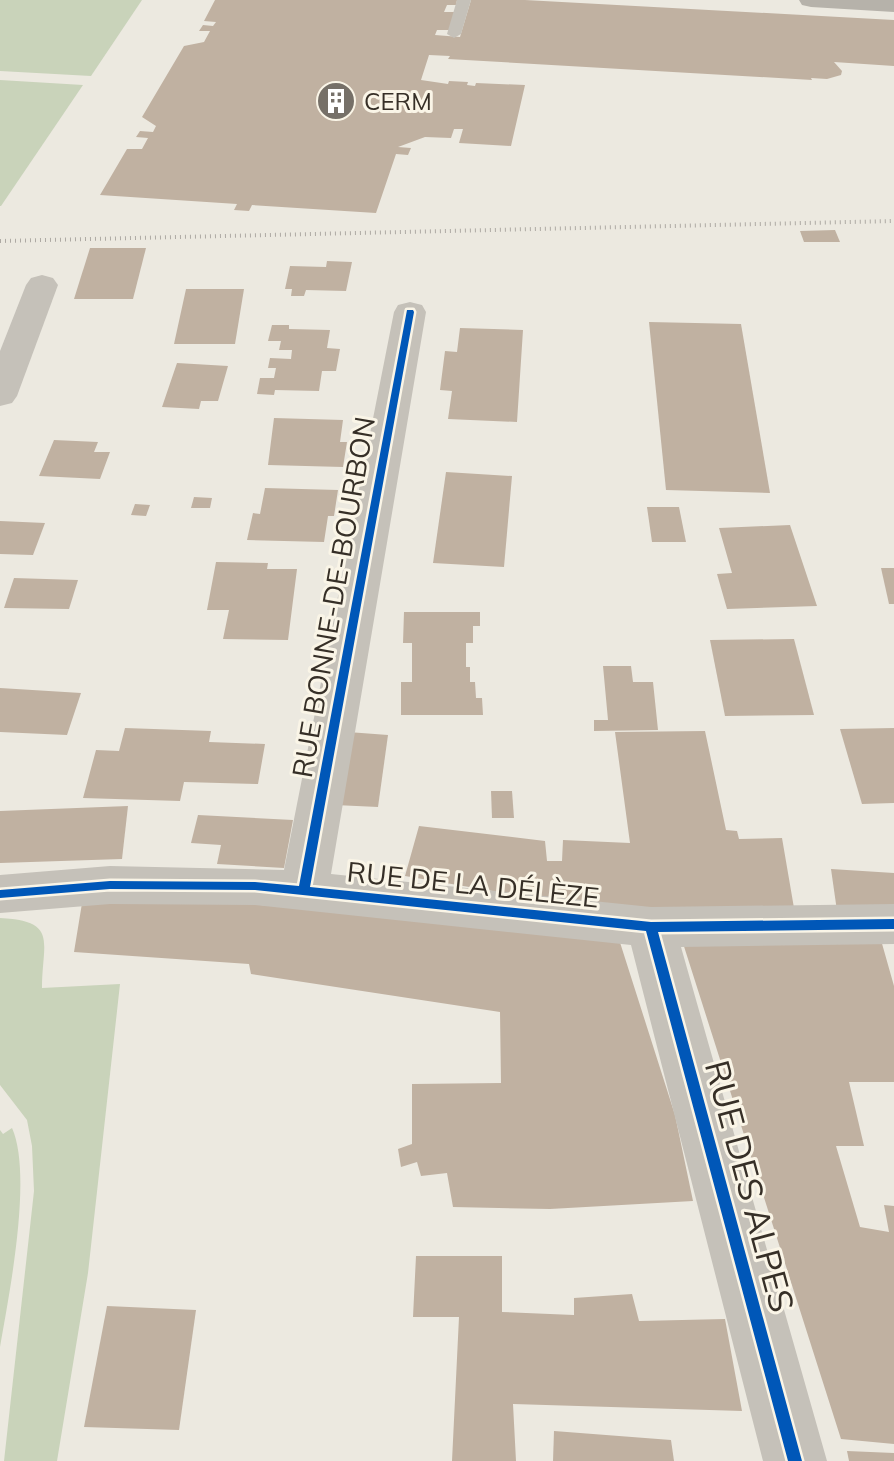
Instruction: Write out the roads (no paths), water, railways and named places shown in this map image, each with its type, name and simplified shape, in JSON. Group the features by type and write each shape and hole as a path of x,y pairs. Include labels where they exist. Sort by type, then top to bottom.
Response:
{"street":[{"path":"811,0 894,5"},
{"path":"0,396 42,285"},
{"name":"RUE BONNE-DE-BOURBON","path":"304,890 410,312"},
{"name":"RUE DE LA DÉLÈZE","path":"0,894 110,885 205,884 304,890 651,927 894,924"},
{"name":"RUE DES ALPES","path":"651,927 795,1461"}],"lane":[{"path":"454,34 464,0"}],"railway":[{"path":"0,241 894,221"}],"place":[{"name":"CERM","path":"336,101"}]}
